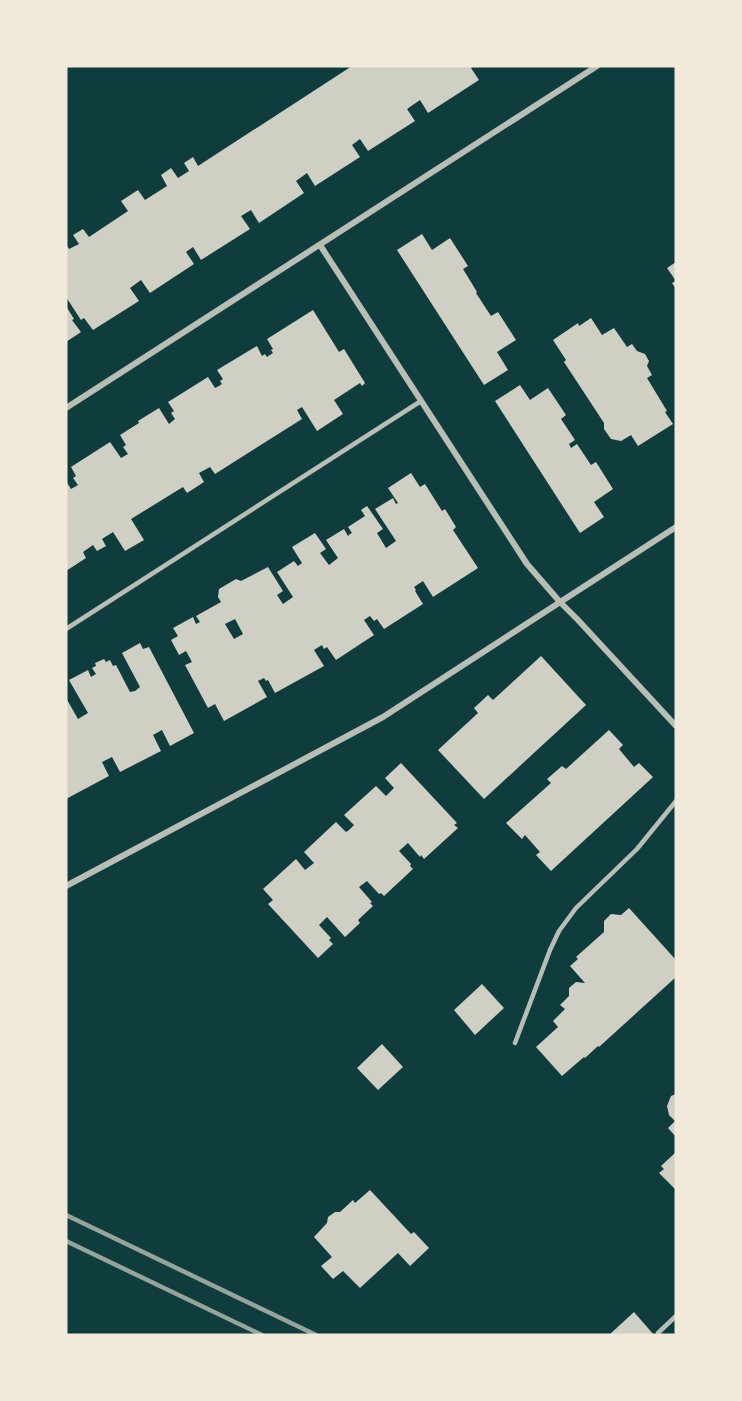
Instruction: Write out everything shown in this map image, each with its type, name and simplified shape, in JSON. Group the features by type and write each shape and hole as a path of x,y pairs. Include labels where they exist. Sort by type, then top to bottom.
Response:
{"street":[{"path":"66,408 597,66"},
{"path":"320,245 527,564 676,726"},
{"path":"66,886 383,717 676,527"}],"lane":[{"path":"66,629 421,401"},
{"path":"515,1043 550,950 560,931 576,908 637,849 676,801"},
{"path":"658,1333 676,1316"}],"building":[{"path":"352,66 473,66 471,68 479,80 428,113 420,100 407,109 415,121 368,151 360,139 352,145 360,157 315,186 307,173 296,181 304,193 259,223 251,210 241,216 250,229 201,260 193,247 186,252 194,264 150,293 141,280 130,288 139,301 93,330 84,318 81,320 66,297 66,244 69,249 79,244 73,235 83,229 89,237 128,211 121,201 138,190 145,200 167,186 161,175 171,168 178,178 189,171 184,163 193,157 198,166"},
{"path":"422,234 432,250 450,238 468,266 463,269 476,293 491,316 498,312 516,340 497,352 508,370 484,385 397,250"},
{"path":"676,262 676,281 667,268"},
{"path":"66,306 81,332 66,342"},
{"path":"313,310 339,352 344,349 365,383 362,386 360,383 334,400 343,414 317,431 302,407 297,410 302,419 215,474 210,467 199,473 204,482 187,493 183,487 131,519 144,540 125,551 113,532 102,539 106,546 97,551 93,545 83,552 86,558 66,571 66,481 71,489 78,485 73,478 76,476 71,467 110,442 121,458 128,454 123,447 126,445 120,435 159,408 169,424 175,419 171,413 174,411 168,402 208,377 215,388 219,386 223,379 217,370 257,346 262,356 265,354 267,357 273,353 271,350 273,349 267,339"},
{"path":"591,318 602,335 614,328 627,347 632,344 637,351 645,354 649,361 647,366 652,375 647,378 673,424 638,446 631,435 621,441 611,439 604,429 604,423 564,362 566,360 553,340 578,323 579,326"},
{"path":"520,385 530,400 548,388 566,415 561,419 575,440 569,444 571,448 577,444 591,465 596,462 613,489 594,502 604,517 580,533 495,401"},
{"path":"411,473 420,487 425,484 442,511 445,509 456,527 453,530 478,568 433,597 423,581 414,587 423,604 384,629 377,619 374,621 370,616 364,620 374,635 336,660 327,647 324,649 322,645 314,650 324,666 275,693 268,680 264,678 258,681 267,697 224,721 215,704 208,708 185,665 192,662 186,651 179,655 171,640 178,636 173,628 193,617 196,624 200,622 196,616 221,602 218,597 219,589 236,579 241,581 268,567 283,591 277,595 283,604 293,597 277,572 294,561 298,566 302,563 292,547 315,533 326,549 320,553 329,565 338,558 326,540 344,529 348,536 352,533 348,527 365,516 361,510 367,506 383,529 377,533 386,548 396,541 375,509 393,498 396,504 398,503 388,488","holes":["235,619 243,634 234,639 225,624"]},
{"path":"140,643 143,649 149,647 194,733 170,746 162,730 153,735 161,751 120,772 112,757 102,762 109,776 66,799 66,698 78,719 88,713 69,680 88,670 91,677 96,674 92,668 96,666 95,663 104,659 106,662 110,660 113,666 116,665 130,692 135,691 140,687 122,653"},
{"path":"541,656 586,705 484,799 438,750 478,713 474,708 488,695 493,700"},
{"path":"609,730 623,745 619,749 634,767 639,763 653,777 551,871 536,855 540,852 525,835 522,839 506,823 551,783 547,779 562,766 566,769"},
{"path":"401,763 457,823 454,825 458,828 424,859 408,843 399,851 413,869 384,896 379,894 367,881 359,887 373,906 345,937 327,917 319,925 331,938 329,940 333,944 318,958 268,904 273,900 263,889 296,859 305,870 314,863 304,852 336,822 346,832 349,830 354,825 344,815 376,786 386,796 394,788 385,778"},
{"path":"629,908 676,960 676,977 599,1047 562,1076 536,1047 558,1027 553,1021 565,1009 560,1005 569,996 569,988 576,982 585,983 570,966 578,959 576,957 604,932 604,921 611,914 621,915"},
{"path":"482,984 504,1008 475,1035 454,1010"},
{"path":"382,1044 403,1067 378,1090 357,1068"},
{"path":"676,1094 676,1137 668,1128 675,1121 669,1115 667,1106 671,1096"},
{"path":"676,1152 676,1190 659,1173 664,1169 661,1166"},
{"path":"370,1190 411,1234 414,1232 429,1248 410,1266 398,1253 360,1288 343,1271 333,1279 321,1266 332,1257 314,1237 327,1223 328,1217 335,1212 340,1212 353,1200 355,1203"},
{"path":"634,1312 654,1335 609,1335"}],"railway":[{"path":"66,1215 316,1335"},
{"path":"66,1241 262,1335"}]}
